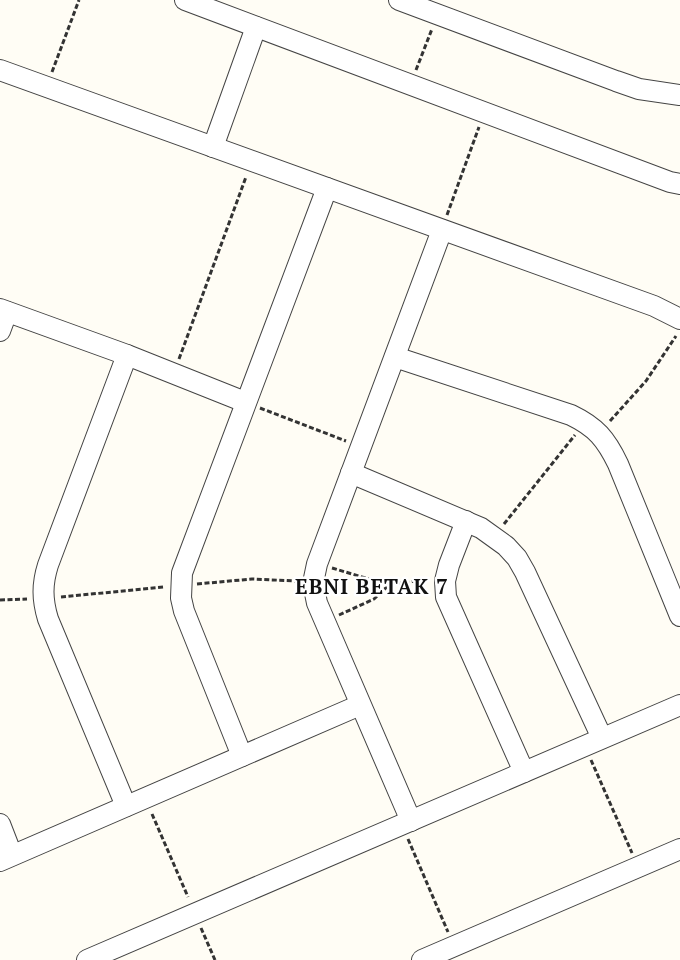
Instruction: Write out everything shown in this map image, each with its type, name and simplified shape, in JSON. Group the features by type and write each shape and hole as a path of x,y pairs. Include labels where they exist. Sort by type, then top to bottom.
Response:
{"street":[{"path":"185,0 670,182 680,184"},
{"path":"399,0 616,81 639,88 680,95"},
{"path":"213,147 256,27"},
{"path":"0,70 654,306 680,319"},
{"path":"242,756 184,610 180,585 185,561 327,188"},
{"path":"406,823 314,593 315,574 360,446 442,230"},
{"path":"0,331 4,310 127,355 245,402"},
{"path":"126,806 48,619 42,599 42,587 48,564 127,355"},
{"path":"395,357 571,415 592,427 610,447 618,464 680,616"},
{"path":"351,473 466,521 494,536 517,558 525,572 594,742"},
{"path":"466,521 449,565 445,581 446,597 524,772"},
{"path":"0,824 6,858 360,705"},
{"path":"87,960 680,705"},
{"path":"422,960 680,849"}],"path":[{"path":"47,87 79,0"},
{"path":"411,85 437,14"},
{"path":"442,230 484,112"},
{"path":"173,373 252,161"},
{"path":"494,536 592,427 624,408 667,352 680,329"},
{"path":"245,402 360,446"},
{"path":"0,600 42,599 252,578 283,580 315,574 389,585 424,579 445,581"},
{"path":"325,620 365,604 382,593 389,585"},
{"path":"594,742 638,867"},
{"path":"145,798 215,960"},
{"path":"406,823 454,946"}],"district":[{"name":"EBNI BETAK 7","path":"372,587"}]}
